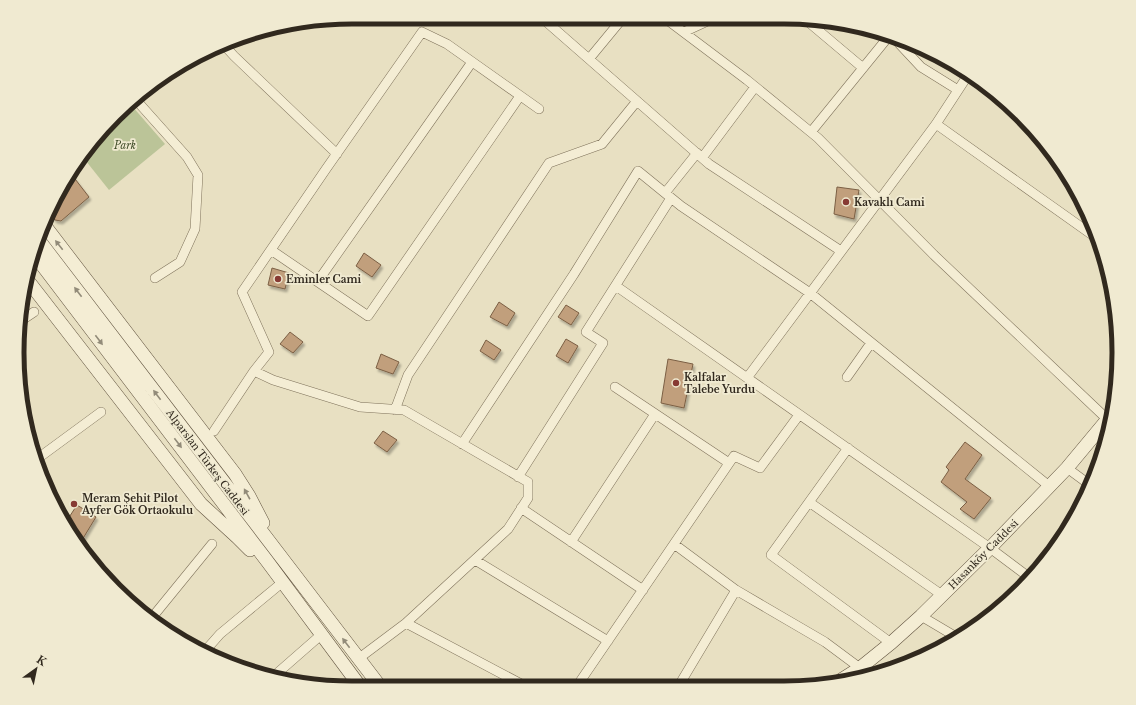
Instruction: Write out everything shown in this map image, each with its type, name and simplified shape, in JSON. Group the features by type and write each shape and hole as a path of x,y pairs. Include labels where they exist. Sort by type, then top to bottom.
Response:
{"main road":[{"path":"48,230 235,474 249,496 263,524 309,585 320,609"},
{"name":"Alparslan Türkeş Caddesi","path":"42,244 374,681"},
{"name":"Alparslan Türkeş Caddesi","path":"38,258 356,681"},
{"path":"31,284 196,499 207,511 244,543 290,602 310,618"},
{"name":"Hasanköy Caddesi","path":"849,675 891,643 921,616 990,548 1067,468 1105,421"}],"street":[{"path":"549,24 709,164 841,251"},
{"path":"588,59 618,24"},
{"path":"673,24 811,132 934,255 1106,414"},
{"path":"684,32 701,24"},
{"path":"813,26 863,68"},
{"path":"214,431 254,371 269,352 242,292 422,32 447,44 539,109"},
{"path":"811,132 886,40"},
{"path":"901,46 920,67 958,90"},
{"path":"227,49 337,154"},
{"path":"318,281 472,62"},
{"path":"747,378 936,124 966,79"},
{"path":"518,477 603,343 586,332 616,286 668,196 755,87"},
{"path":"271,250 368,316 520,96"},
{"path":"395,410 408,375 549,163 602,144 637,101"},
{"path":"139,103 187,157 198,175 195,229 180,262 155,278"},
{"path":"936,124 1089,233"},
{"path":"462,444 574,274 638,171 681,206 810,293 1049,486"},
{"path":"616,286 798,415 848,448 990,548 1025,574"},
{"path":"26,317 34,312"},
{"path":"847,377 871,343"},
{"path":"254,371 273,380 360,407 404,410 528,482 528,498 508,529 406,623 358,659"},
{"path":"615,387 729,463"},
{"path":"41,456 101,412"},
{"path":"571,542 655,414"},
{"path":"580,681 734,456 760,468 798,415"},
{"path":"848,448 771,555 891,643"},
{"path":"1067,468 1085,482"},
{"path":"809,502 942,595"},
{"path":"521,508 643,590"},
{"path":"155,614 212,544"},
{"path":"674,544 736,590 825,642 860,668"},
{"path":"475,560 608,641"},
{"path":"208,647 220,634 278,586"},
{"path":"682,681 736,590"},
{"path":"921,616 952,634"},
{"path":"406,623 516,681"},
{"path":"278,673 322,634"}],"green space":[{"name":"Park","path":"134,108 165,144 109,190 86,161 120,120"}],"building":[{"path":"74,178 89,197 61,221 55,220 53,218 58,207"},
{"name":"Kavaklı Cami","path":"837,187 859,190 854,219 834,214"},
{"path":"364,253 381,265 372,277 356,266"},
{"name":"Eminler Cami","path":"272,268 289,273 285,289 268,285"},
{"path":"499,302 515,313 507,326 490,317"},
{"path":"566,305 579,313 571,325 558,317"},
{"path":"290,332 303,342 293,353 280,344"},
{"path":"566,339 578,346 568,363 556,356"},
{"path":"486,340 501,350 494,360 480,351"},
{"path":"381,354 399,362 393,374 376,368"},
{"name":"Kalfalar Talebe Yurdu","path":"668,359 693,364 684,408 661,403"},
{"path":"383,431 397,440 387,452 374,443"},
{"path":"965,442 982,455 965,479 991,498 974,519 960,509 967,502 941,482 949,470 946,467"},
{"path":"77,505 96,517 82,539 69,518"}],"place":[{"name":"Kavaklı Cami","path":"846,202"},
{"name":"Eminler Cami","path":"278,279"},
{"name":"Kalfalar Talebe Yurdu","path":"676,383"},
{"name":"Meram Şehit Pilot Ayfer Gök Ortaokulu","path":"74,504"}]}
